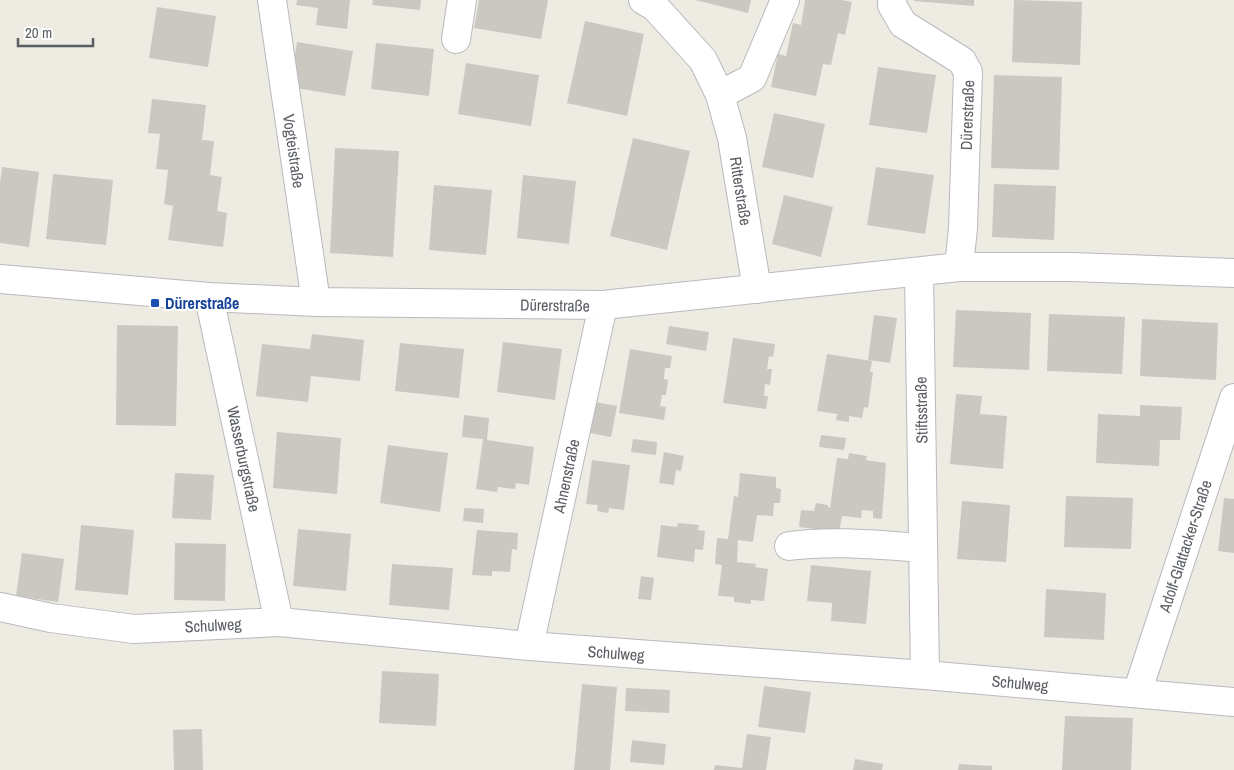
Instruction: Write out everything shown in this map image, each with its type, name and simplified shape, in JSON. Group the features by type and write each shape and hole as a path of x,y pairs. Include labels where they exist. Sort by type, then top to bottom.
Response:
{"street":[{"name":"Vogteistraße","path":"272,0 316,302"},
{"path":"456,39 462,0"},
{"path":"720,95 752,78 785,0"},
{"name":"Dürerstraße","path":"892,0 892,5 903,24 962,61 968,72 963,228 959,267"},
{"name":"Ritterstraße","path":"652,2 703,60 720,95 732,138 756,288"},
{"name":"Dürerstraße","path":"0,279 209,297 316,302 603,305 959,267 1073,267 1234,273"},
{"name":"Stiftsstraße","path":"919,272 925,675"},
{"name":"Wasserburgstraße","path":"209,297 279,622"},
{"name":"Ahnenstraße","path":"529,646 603,305"},
{"name":"Adolf-Glattacker-Straße","path":"1137,693 1234,398"},
{"path":"789,546 850,544 923,548"},
{"name":"Schulweg","path":"0,608 51,618 134,629 279,622 529,646 925,675 1234,702"}],"building":[{"path":"297,0 350,0 347,29 316,25 318,8 296,5"},
{"path":"373,0 421,0 420,10 372,5"},
{"path":"479,0 548,0 541,39 474,28"},
{"path":"695,0 751,0 748,13"},
{"path":"805,0 842,0 852,2 845,35 838,33 831,65 823,64 816,96 771,87 778,54 786,56 793,23 801,25"},
{"path":"974,0 974,6 914,1"},
{"path":"1014,0 1082,2 1080,65 1012,62"},
{"path":"157,7 216,16 208,67 149,58"},
{"path":"585,21 644,34 627,116 567,103"},
{"path":"297,42 353,51 345,96 290,87"},
{"path":"376,43 434,49 429,96 371,89"},
{"path":"466,63 539,75 531,126 458,114"},
{"path":"878,67 936,75 927,133 869,125"},
{"path":"994,75 1062,77 1059,170 991,168"},
{"path":"152,99 206,105 202,140 214,141 210,175 222,177 217,211 227,213 223,247 168,240 173,206 164,204 168,170 156,169 160,134 148,133"},
{"path":"774,113 825,124 813,178 762,167"},
{"path":"633,138 690,151 667,250 610,236"},
{"path":"335,148 399,151 393,257 330,253"},
{"path":"2,167 39,172 29,247 0,243 0,184"},
{"path":"876,167 934,175 925,234 867,225"},
{"path":"53,174 113,180 106,245 46,239"},
{"path":"523,175 576,181 569,244 517,238"},
{"path":"994,184 1056,186 1054,240 992,237"},
{"path":"434,185 492,190 486,255 429,250"},
{"path":"784,195 833,207 821,257 772,244"},
{"path":"956,310 1031,313 1029,370 953,367"},
{"path":"1049,314 1125,317 1122,374 1047,371"},
{"path":"874,315 897,318 890,363 868,360"},
{"path":"1142,319 1218,323 1216,380 1140,376"},
{"path":"117,325 178,326 176,426 116,425"},
{"path":"669,326 709,332 706,351 666,344"},
{"path":"312,334 364,340 360,381 311,376 308,402 256,396 262,344 310,349"},
{"path":"733,338 775,344 773,357 769,356 767,369 772,369 770,385 765,384 764,396 768,396 766,409 723,403"},
{"path":"503,342 562,349 555,400 497,392"},
{"path":"400,343 464,349 459,398 395,391"},
{"path":"630,349 672,356 670,368 665,368 664,379 668,380 666,395 662,395 660,406 666,407 664,420 619,413"},
{"path":"827,354 872,361 870,372 873,372 868,408 864,407 862,418 849,416 849,422 836,420 837,414 817,411"},
{"path":"956,394 982,396 980,414 1007,416 1003,469 950,464"},
{"path":"595,402 617,406 611,437 590,433"},
{"path":"1140,405 1182,407 1180,440 1160,440 1159,466 1096,463 1098,414 1140,416"},
{"path":"464,415 489,418 487,440 534,447 529,485 516,483 515,489 498,487 497,492 476,489 483,439 462,437"},
{"path":"277,432 341,438 337,494 273,488"},
{"path":"821,435 846,438 844,450 819,447"},
{"path":"633,439 657,442 656,455 631,452"},
{"path":"388,445 448,453 440,512 380,503"},
{"path":"664,452 684,456 681,471 676,470 674,485 659,483"},
{"path":"849,453 867,456 866,460 886,463 882,519 873,518 873,511 862,510 861,518 842,516 839,532 799,527 801,510 814,511 816,503 828,505 830,508 837,458 848,459"},
{"path":"592,460 630,465 624,510 609,508 608,513 597,511 598,505 586,504"},
{"path":"175,473 214,475 211,520 172,518"},
{"path":"740,473 776,477 776,488 781,489 780,503 774,503 773,516 757,515 753,542 738,540 737,562 756,564 755,567 768,569 764,601 751,600 751,604 734,602 734,597 718,596 722,565 715,564 717,538 728,539 734,496 738,497"},
{"path":"1066,496 1133,498 1131,549 1064,547"},
{"path":"1224,498 1234,499 1234,553 1218,551"},
{"path":"962,501 1010,505 1006,562 957,559"},
{"path":"464,508 484,509 483,523 463,521"},
{"path":"678,523 699,525 698,530 705,531 703,550 695,549 694,562 657,557 661,525 677,527"},
{"path":"81,525 134,530 128,595 75,590"},
{"path":"298,529 351,534 346,591 293,586"},
{"path":"477,530 518,533 517,550 512,549 510,572 492,571 492,576 472,575"},
{"path":"175,543 226,544 225,601 174,600"},
{"path":"22,553 64,559 58,602 16,596"},
{"path":"392,564 453,568 449,610 389,605"},
{"path":"811,565 871,571 866,624 831,621 832,603 807,601"},
{"path":"641,576 654,578 651,600 638,599"},
{"path":"1046,589 1106,593 1104,640 1044,637"},
{"path":"382,671 439,674 436,726 379,723"},
{"path":"582,684 617,687 610,770 574,770"},
{"path":"764,686 811,692 805,733 758,727"},
{"path":"626,688 670,690 669,713 625,711"},
{"path":"1065,716 1133,718 1131,770 1062,770"},
{"path":"202,729 203,770 174,770 173,730"},
{"path":"747,734 771,737 766,770 714,770 715,765 742,768"},
{"path":"632,740 666,744 664,765 630,762"},
{"path":"855,759 883,764 882,770 853,770"},
{"path":"959,764 992,766 992,770 958,770"}],"place":[{"name":"Dürerstraße","path":"155,303"}]}
